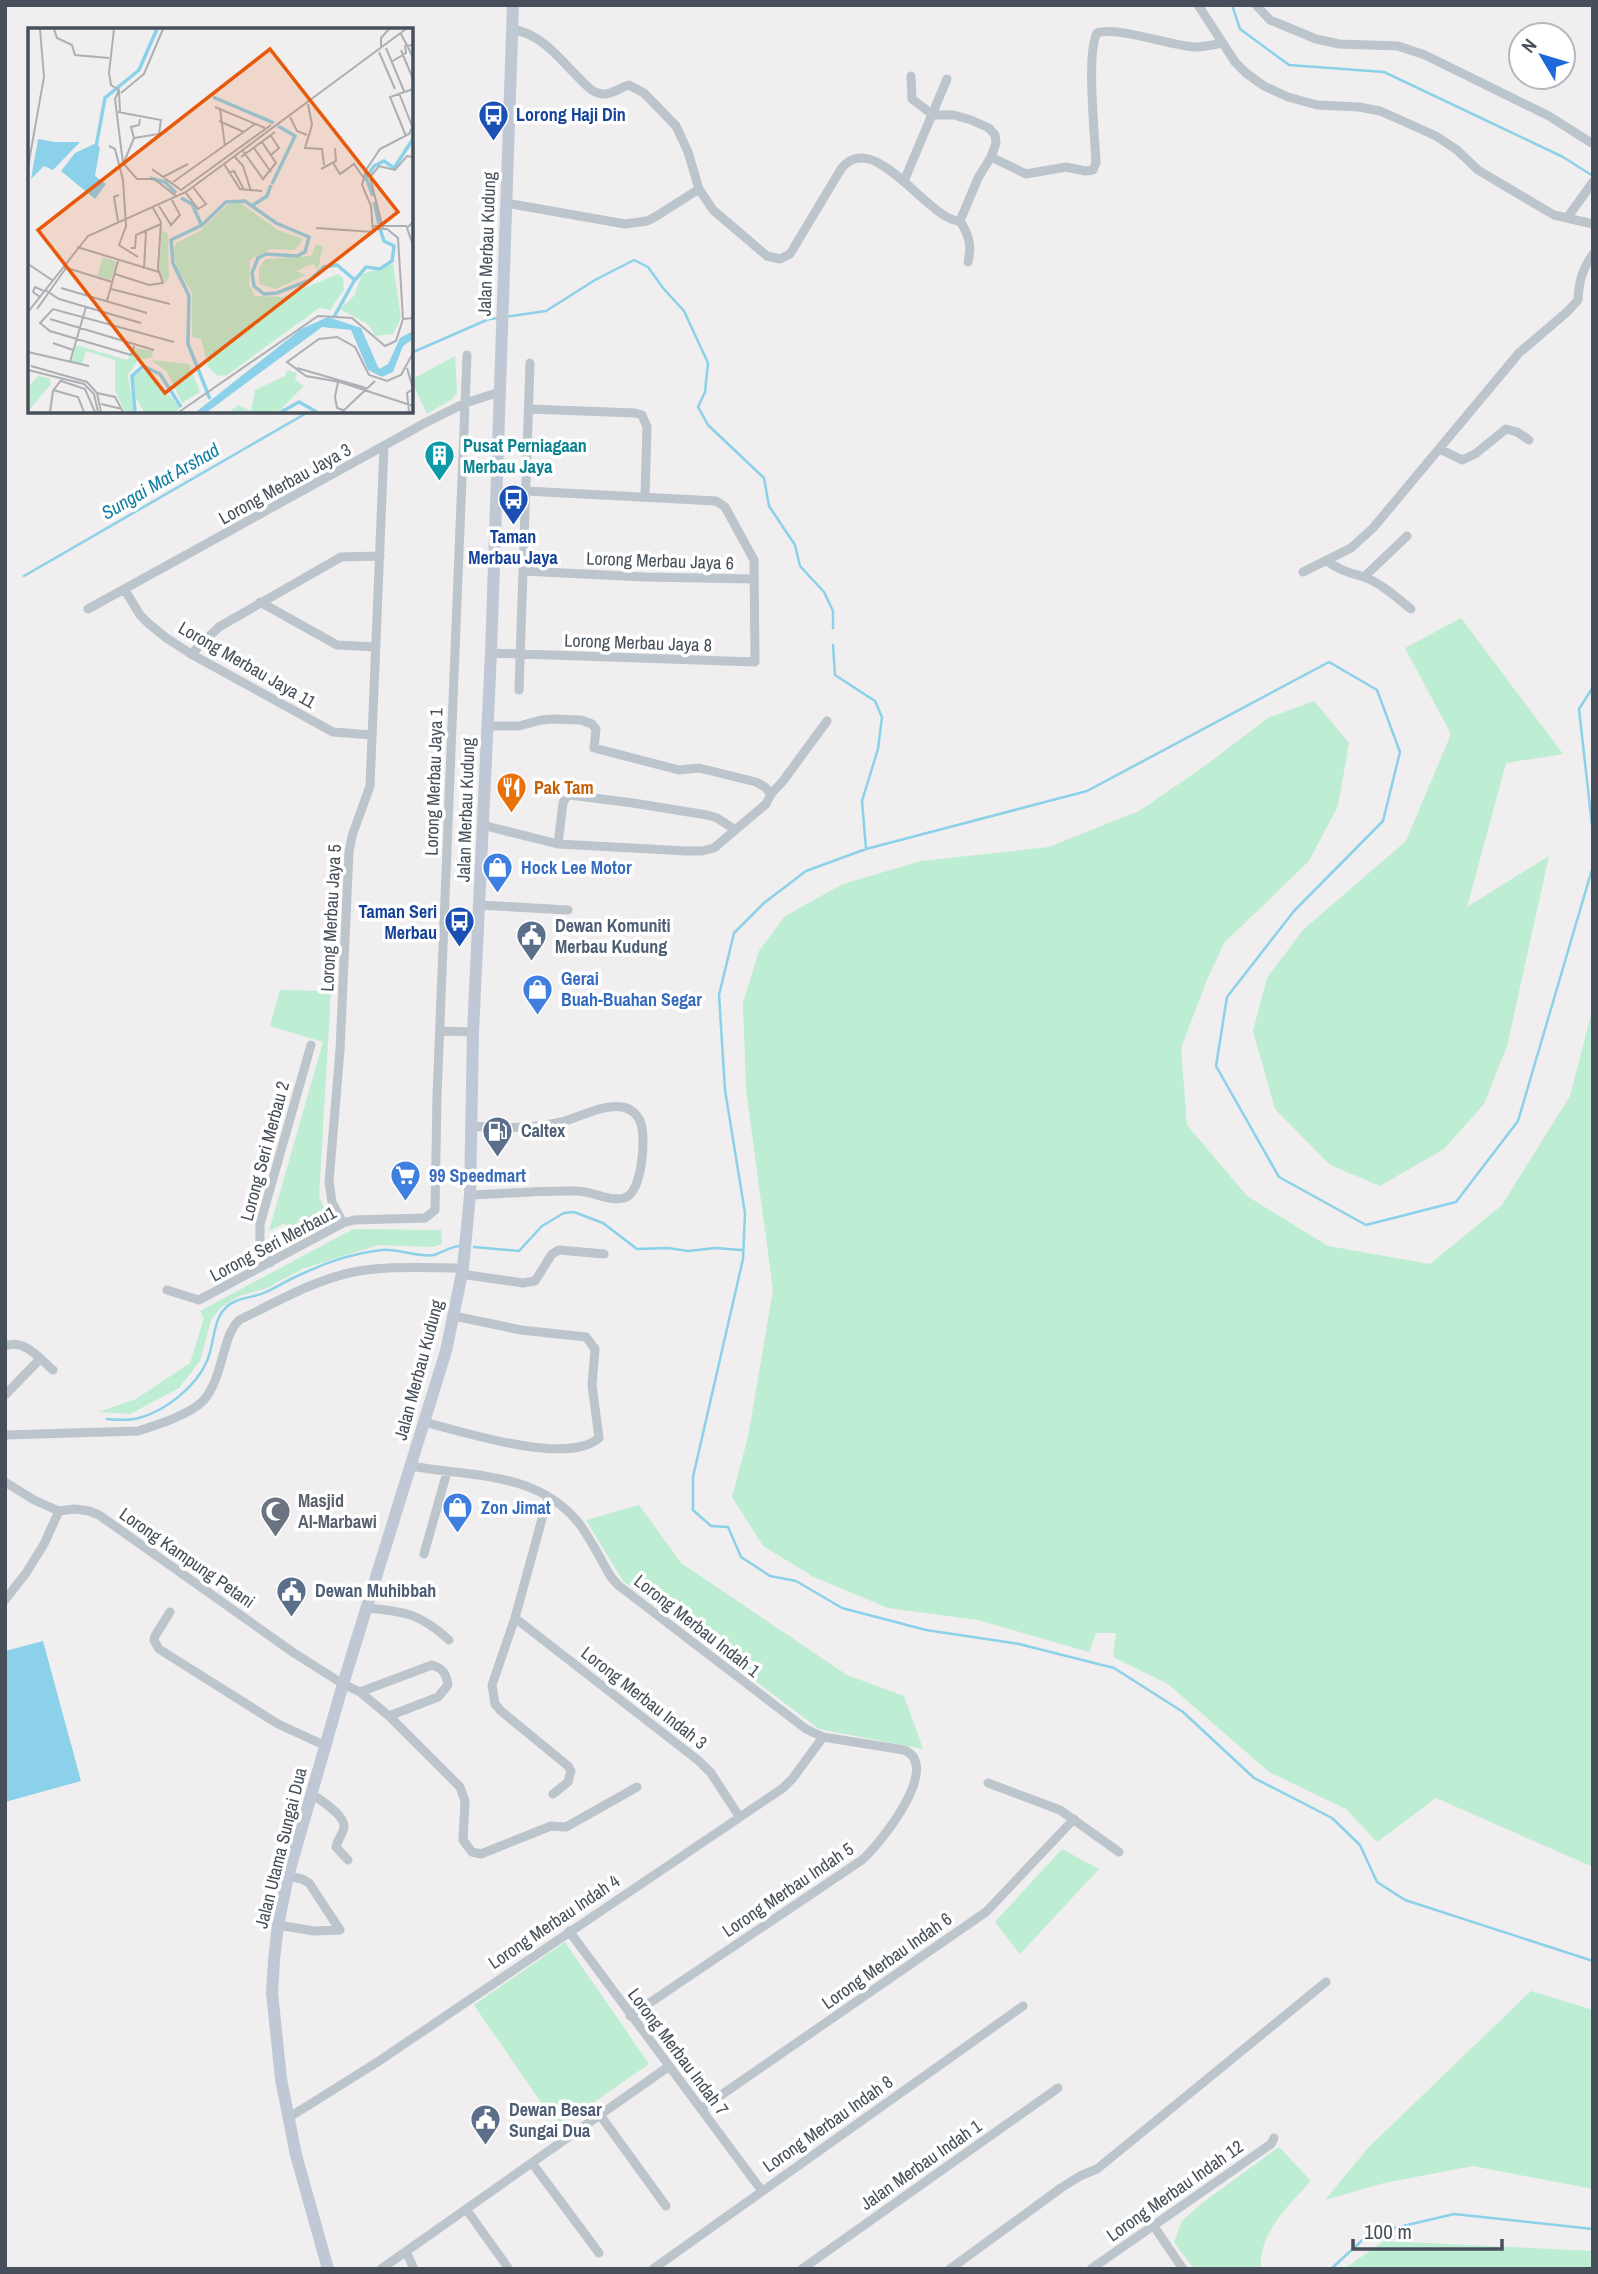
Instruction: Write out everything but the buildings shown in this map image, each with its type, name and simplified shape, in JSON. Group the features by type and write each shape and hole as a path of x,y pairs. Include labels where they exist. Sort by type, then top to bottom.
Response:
{"main road":[{"name":"Jalan Merbau Kudung","path":"343,1684 446,1351 462,1271 470,1195 473,1032 491,653 513,5"},
{"name":"Jalan Utama Sungai Dua","path":"328,2269 288,2118 272,1993 278,1925 288,1876 343,1684"}],"street":[{"path":"1198,5 1241,67 1264,86 1288,97 1317,105 1369,109 1405,121 1436,136 1457,150 1478,170 1554,215 1592,222"},
{"path":"1256,5 1270,20 1316,39 1339,44 1398,46 1425,55 1549,116 1593,144"},
{"path":"512,29 527,32 548,46 598,93 610,94 629,85 644,93 676,125 688,152 699,189 713,210 767,257 780,259 790,254 827,190 848,160 856,156 871,159 904,181 944,216 952,221 960,221"},
{"path":"990,157 1026,174 1066,167 1093,170 1096,163 1092,47 1097,33 1102,31 1194,47 1222,43"},
{"path":"911,76 912,99 933,116 954,115 989,128 995,135 996,143 960,221"},
{"path":"904,181 947,79"},
{"path":"1567,218 1591,185"},
{"path":"506,203 625,224 647,221 699,189"},
{"path":"960,221 970,238 968,262"},
{"path":"1303,572 1351,548 1373,528 1519,353 1578,300 1582,269 1593,254"},
{"name":"Lorong Merbau Jaya 1","path":"435,1210 467,355"},
{"path":"519,690 530,363"},
{"name":"Lorong Merbau Jaya 3","path":"88,609 465,403 499,392"},
{"path":"529,409 642,415 647,426 645,497"},
{"path":"1440,449 1462,460 1475,454 1506,429 1529,440"},
{"name":"Lorong Merbau Jaya 5","path":"343,1223 332,1202 328,1182 340,1050 349,852 370,786 384,447"},
{"path":"526,492 716,501 725,507 751,552 754,579"},
{"path":"1364,577 1407,536"},
{"path":"191,654 219,627 341,557 380,556"},
{"path":"1327,561 1341,571 1364,577 1412,610"},
{"name":"Lorong Merbau Jaya 6","path":"523,571 754,579"},
{"name":"Lorong Merbau Jaya 8","path":"491,653 755,662 754,579"},
{"name":"Lorong Merbau Jaya 11","path":"125,590 148,623 191,654 333,732 372,734"},
{"path":"260,602 337,645 376,647"},
{"path":"487,726 519,726 555,719 581,720 592,724 596,729 594,748 679,770 699,768 756,782 765,786 771,794"},
{"path":"482,825 558,844 702,851 714,848 766,804 827,721"},
{"path":"558,844 562,803 570,795 707,815 734,829"},
{"path":"479,905 568,910"},
{"path":"441,1031 473,1032"},
{"name":"Lorong Seri Merbau 2","path":"271,1263 260,1243 260,1224 310,1045"},
{"path":"470,1126 520,1128 560,1122 607,1107 624,1107 633,1111 642,1126 639,1180 627,1198 609,1198 579,1191 470,1195"},
{"name":"Lorong Seri Merbau1","path":"167,1290 199,1300 343,1223 354,1220 425,1219 435,1210"},
{"path":"5,1435 138,1431 189,1410 204,1400 217,1375 233,1327 250,1315 304,1287 349,1273 390,1268 462,1271 523,1283 535,1281 552,1254 559,1250 604,1254"},
{"path":"424,1422 505,1442 560,1451 593,1444 599,1438 592,1385 595,1349 586,1337 521,1330 454,1317"},
{"path":"5,1346 11,1343 23,1345 53,1370"},
{"path":"5,1395 40,1359"},
{"name":"Lorong Merbau Indah 1","path":"411,1466 522,1483 548,1497 581,1526 618,1586 806,1730 823,1737 904,1750 913,1756"},
{"path":"424,1554 447,1472"},
{"name":"Lorong Kampung Petani","path":"5,1482 34,1500 59,1511 89,1511 129,1536 294,1653 360,1692 389,1716 460,1787 465,1801 463,1840 472,1852 481,1854 551,1826 566,1827 637,1787"},
{"path":"548,1497 515,1618 494,1676 492,1696 501,1711 568,1766 571,1771 568,1782 553,1794"},
{"path":"5,1600 44,1544 59,1511"},
{"path":"367,1608 413,1614 433,1625 449,1640"},
{"path":"170,1612 155,1636 154,1640 159,1649 278,1724 326,1746"},
{"name":"Lorong Merbau Indah 3","path":"515,1618 699,1761 711,1773 739,1816"},
{"path":"360,1692 432,1665 445,1672 448,1685 438,1697 389,1716"},
{"name":"Lorong Merbau Indah 4","path":"288,2118 376,2063 783,1788 823,1737"},
{"name":"Lorong Merbau Indah 5","path":"630,2016 844,1873 877,1846 898,1816 914,1781 917,1768 913,1756"},
{"path":"988,1783 1060,1810 1119,1852"},
{"path":"312,1794 343,1821 336,1847 348,1860"},
{"name":"Lorong Merbau Indah 6","path":"701,2109 986,1912 1074,1819"},
{"path":"278,1925 314,1931 340,1930 309,1883 288,1876"},
{"name":"Lorong Merbau Indah 7","path":"569,1931 762,2191"},
{"path":"950,2269 1080,2176 1097,2169 1326,1982"},
{"name":"Lorong Merbau Indah 8","path":"653,2269 1023,2006"},
{"path":"380,2269 668,2067"},
{"name":"Jalan Merbau Indah 1","path":"802,2269 1058,2088"},
{"path":"600,2115 666,2206"},
{"name":"Lorong Merbau Indah 12","path":"1091,2269 1271,2144 1274,2138"},
{"path":"532,2162 599,2253"},
{"path":"466,2209 509,2269"},
{"path":"1153,2225 1184,2269"},
{"path":"406,2251 414,2269"}],"green space":[{"path":"455,356 457,393 427,414 413,379"},
{"path":"1461,618 1563,754 1506,763 1467,907 1549,856 1507,1046 1484,1104 1444,1149 1380,1186 1330,1165 1275,1109 1253,1031 1267,978 1303,930 1406,841 1451,734 1405,648"},
{"path":"1314,701 1349,743 1338,806 1309,861 1224,943 1181,1048 1187,1125 1247,1196 1328,1246 1430,1264 1502,1205 1570,1096 1593,1007 1593,1867 1436,1798 1377,1842 1346,1809 1269,1772 1168,1684 1113,1657 1116,1633 1096,1633 1089,1652 978,1620 888,1608 814,1577 763,1546 732,1497 748,1437 773,1290 746,1089 743,1003 759,951 785,916 843,884 921,861 1049,847 1139,811 1268,718"},
{"path":"280,990 331,991 319,1197 327,1213 323,1226 295,1241 285,1223 269,1231 323,1042 270,1026"},
{"path":"353,1229 441,1230 442,1244 433,1247 378,1245 302,1269 267,1288 239,1296 220,1308 211,1320 200,1361 179,1388 130,1414 99,1412 136,1399 190,1363 204,1318 200,1311"},
{"path":"639,1505 681,1563 847,1675 904,1696 923,1749 819,1729 623,1581 586,1520"},
{"path":"1062,1849 1099,1869 1020,1954 995,1922"},
{"path":"565,1942 649,2064 558,2127 474,2005"},
{"path":"1531,1991 1593,2010 1593,2189 1473,2166 1384,2183 1325,2200 1369,2147"},
{"path":"1279,2147 1311,2181 1270,2232 1264,2243 1261,2269 1194,2269 1174,2242 1182,2221"},
{"path":"1384,2241 1593,2251 1593,2269 1344,2269"}],"water":[{"path":"43,1641 81,1781 5,1802 5,1651"}],"waterway":[{"path":"1232,5 1240,29 1289,65 1384,72 1563,157 1593,176"},
{"name":"Sungai Mat Arshad","path":"505,317 546,311 595,280 634,260 648,267 684,311 708,363 705,392 698,407 708,425 764,478 769,506 795,545 800,566 824,592 833,611 833,628"},
{"name":"Sungai Mat Arshad","path":"413,352 489,319 499,318"},
{"name":"Sungai Mat Arshad","path":"24,576 307,413"},
{"name":"Sungai Mat Arshad","path":"833,645 835,675 875,701 882,717 878,749 862,801 866,849"},
{"path":"1593,866 1518,1121 1456,1202 1366,1225 1279,1177 1216,1066 1227,997 1294,911 1383,821 1400,752 1377,690 1329,662 1087,791 866,849 806,871 764,903 734,933 719,995 725,1090 745,1213 743,1259 693,1477 693,1510 711,1526 728,1527 741,1557 770,1576 796,1581 842,1608 926,1630 1019,1644 1114,1668 1183,1712 1254,1778 1332,1818 1360,1845 1377,1882 1405,1900 1593,1961"},
{"path":"1593,687 1579,709 1593,834"},
{"path":"474,1247 519,1251 542,1226 564,1213 574,1212 603,1223 637,1249 742,1250"},
{"path":"107,1419 131,1420 149,1415 188,1389 207,1361 218,1319 222,1312 236,1301 262,1294 313,1269 371,1251 387,1250 428,1256 459,1246"},
{"path":"1331,2269 1369,2234 1454,2214 1593,2229"}],"place":[{"name":"Lorong Haji Din","path":"493,142"},
{"name":"Pusat Perniagaan Merbau Jaya","path":"440,483"},
{"name":"Taman Merbau Jaya","path":"513,526"},
{"name":"Pak Tam","path":"511,815"},
{"name":"Hock Lee Motor","path":"498,895"},
{"name":"Taman Seri Merbau","path":"460,949"},
{"name":"Dewan Komuniti Merbau Kudung","path":"532,963"},
{"name":"Gerai Buah-Buahan Segar","path":"538,1016"},
{"name":"Caltex","path":"498,1158"},
{"name":"99 Speedmart","path":"406,1203"},
{"name":"Zon Jimat","path":"458,1535"},
{"name":"Masjid Al-Marbawi","path":"275,1538"},
{"name":"Dewan Muhibbah","path":"292,1618"},
{"name":"Dewan Besar Sungai Dua","path":"486,2147"}]}
